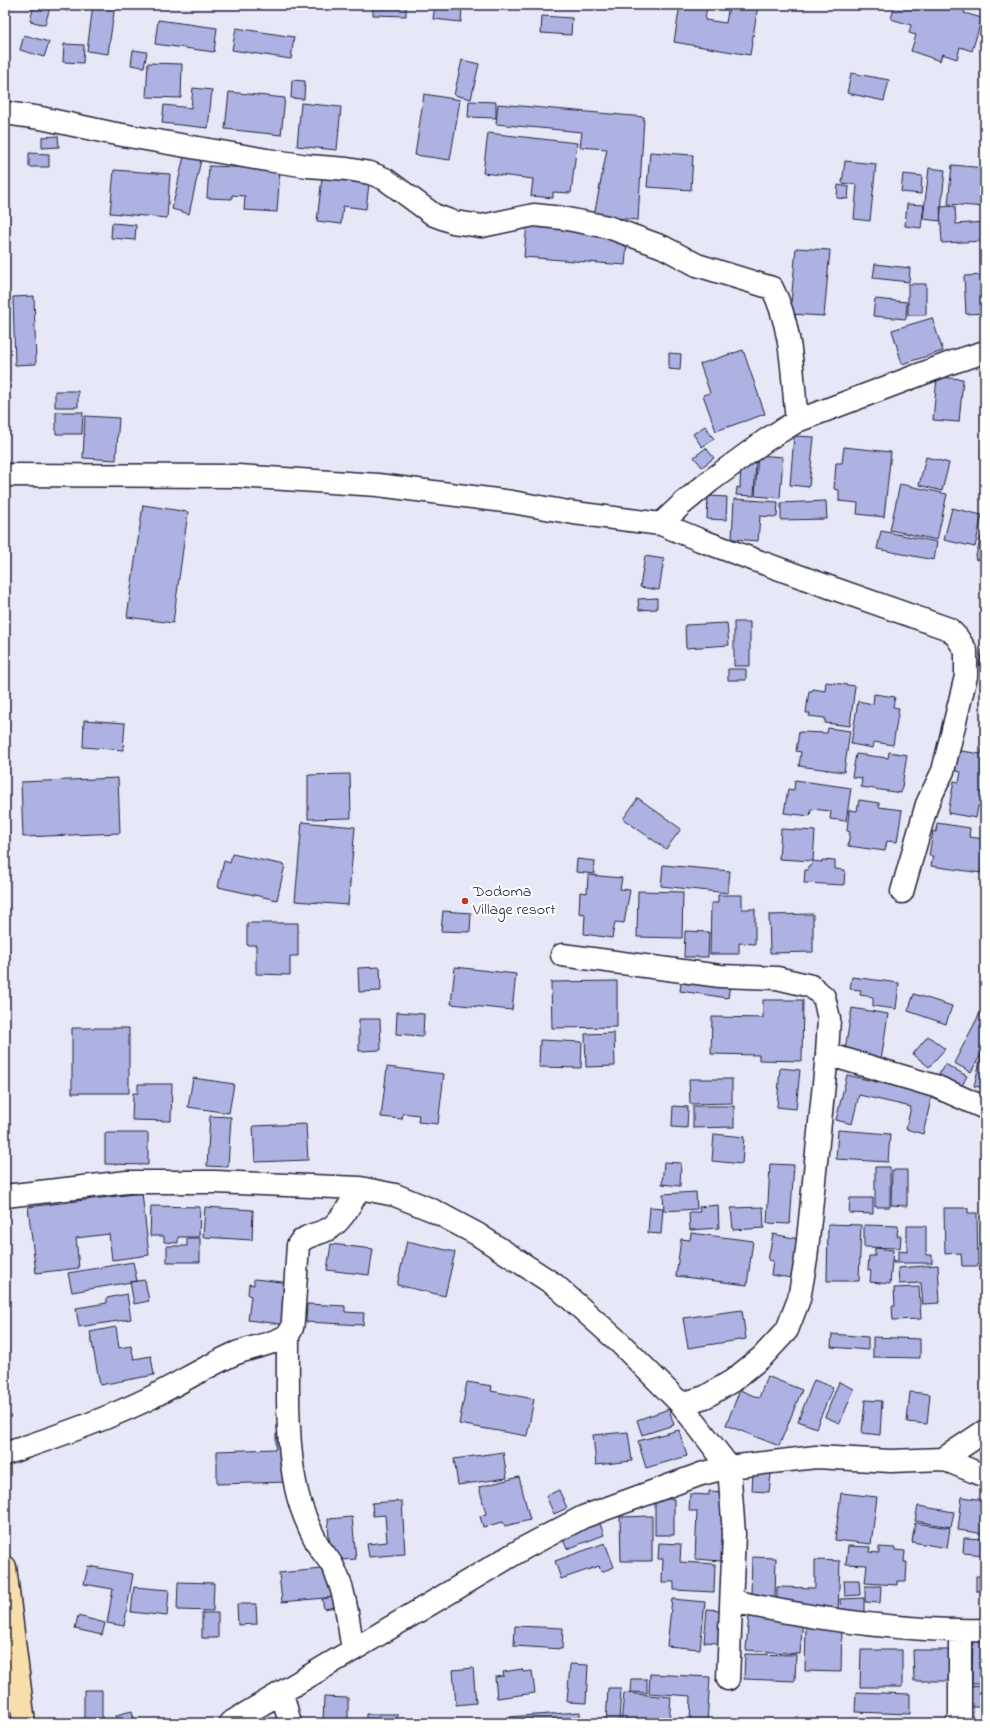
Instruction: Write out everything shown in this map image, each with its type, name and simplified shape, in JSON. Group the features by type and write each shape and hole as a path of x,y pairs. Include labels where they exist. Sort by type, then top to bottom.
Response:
{"highway":[{"path":"5,1567 24,1723"}],"street":[{"path":"5,113 41,118 111,133 220,152 308,166 347,169 370,173 386,179 434,215 453,222 482,226 534,215 562,218 608,227 663,247 697,265 772,288 780,304 788,333 797,421"},
{"path":"661,524 681,505 710,482 766,440 797,421 946,365 985,352"},
{"path":"5,474 238,476 378,485 512,502 574,513 661,524 700,540 949,629 957,636 966,651 966,676 943,771 927,804 902,892"},
{"path":"562,955 720,976 777,978 810,986 824,997 829,1019 827,1054 806,1259 797,1306 786,1330 762,1357 732,1381 705,1397 681,1404"},
{"path":"827,1054 936,1086 985,1108"},
{"path":"5,1196 127,1182 215,1182 360,1188 395,1195 432,1210 477,1234 555,1285 619,1342 681,1404 729,1467 734,1534 728,1678"},
{"path":"353,1650 344,1598 338,1578 332,1564 318,1545 296,1489 290,1423 288,1334 293,1320 298,1245 305,1238 332,1227 344,1215 360,1188"},
{"path":"5,1454 95,1423 151,1397 220,1360 242,1350 280,1339 288,1334"},
{"path":"942,1458 985,1431"},
{"path":"230,1723 524,1548 583,1517 701,1474 729,1467 816,1457 891,1461 942,1458 985,1476"},
{"path":"732,1601 834,1621 960,1630 985,1630"},
{"path":"957,1723 960,1721 960,1630"},
{"path":"282,1693 290,1723"}],"building":[{"path":"34,5 69,5 68,11 50,7 45,25 30,21"},
{"path":"93,5 115,5 108,54 87,51"},
{"path":"373,5 406,5 406,16 373,15"},
{"path":"435,5 462,7 461,22 433,19"},
{"path":"680,5 707,5 705,20 726,23 729,5 758,5 750,55 674,42"},
{"path":"895,5 966,5 964,13 982,18 972,51 960,47 957,59 942,54 940,61 911,51 916,35 909,33 911,25 891,19"},
{"path":"542,16 572,18 571,35 541,33"},
{"path":"158,20 217,28 214,52 155,44"},
{"path":"236,28 294,37 291,59 232,50"},
{"path":"24,35 49,42 44,57 20,50"},
{"path":"64,44 84,45 83,63 63,62"},
{"path":"133,50 147,52 144,67 131,65"},
{"path":"462,60 479,64 471,99 454,95"},
{"path":"148,63 182,64 181,98 146,97"},
{"path":"851,73 889,80 884,101 847,93"},
{"path":"292,80 305,81 304,99 291,98"},
{"path":"193,88 212,90 208,128 162,123 164,105 191,108"},
{"path":"229,92 285,98 281,135 225,129"},
{"path":"424,94 460,100 450,160 415,155"},
{"path":"469,101 496,102 496,118 468,117"},
{"path":"301,103 341,107 337,150 297,146"},
{"path":"498,104 644,117 638,220 594,216 607,149 580,147 582,132 496,124"},
{"path":"488,133 577,143 571,193 553,192 553,198 531,196 533,179 483,173"},
{"path":"58,136 59,147 42,148 42,137"},
{"path":"186,147 203,151 189,214 172,209"},
{"path":"650,152 693,155 691,190 647,187"},
{"path":"29,153 49,154 49,167 29,167"},
{"path":"845,161 876,164 870,221 854,219 857,185 842,183"},
{"path":"952,165 985,168 985,207 948,204"},
{"path":"209,166 280,169 277,212 244,210 245,196 232,195 232,199 207,198"},
{"path":"929,168 945,170 940,221 923,219"},
{"path":"323,169 370,175 366,209 343,206 341,224 317,221"},
{"path":"114,170 170,174 167,218 110,213"},
{"path":"903,174 922,176 921,194 901,192"},
{"path":"838,185 849,187 848,199 837,198"},
{"path":"907,204 924,205 921,228 905,226"},
{"path":"955,206 956,224 985,222 985,241 942,243 940,207"},
{"path":"112,223 136,225 135,240 111,238"},
{"path":"527,223 628,232 625,265 524,257"},
{"path":"796,248 830,250 824,316 790,314"},
{"path":"875,264 910,268 909,282 873,278"},
{"path":"985,275 985,313 966,314 964,276"},
{"path":"908,284 926,284 926,315 908,315"},
{"path":"34,296 36,364 15,365 13,297"},
{"path":"875,299 907,302 906,319 873,316"},
{"path":"932,318 943,351 902,364 892,330"},
{"path":"743,350 765,414 716,431 703,395 710,393 700,364"},
{"path":"669,353 681,354 680,370 669,369"},
{"path":"937,377 963,379 959,422 933,420"},
{"path":"55,391 78,391 78,407 55,407"},
{"path":"56,412 83,412 82,434 56,434"},
{"path":"85,416 119,418 116,460 83,458"},
{"path":"705,426 714,439 702,447 693,434"},
{"path":"794,436 814,437 809,487 790,485"},
{"path":"844,447 891,452 884,517 857,514 858,503 839,501 839,490 834,489 836,463 842,463"},
{"path":"706,448 714,458 702,467 694,457"},
{"path":"758,455 783,457 780,498 755,496"},
{"path":"926,457 949,463 942,491 919,485"},
{"path":"741,460 756,460 754,496 736,495 737,487 740,488"},
{"path":"900,484 947,494 937,540 890,530"},
{"path":"708,496 727,497 726,520 707,519"},
{"path":"734,499 778,502 777,517 760,516 758,541 732,539"},
{"path":"826,501 827,519 781,520 781,503"},
{"path":"143,505 188,512 173,623 127,617"},
{"path":"952,508 982,515 975,547 944,540"},
{"path":"881,531 937,542 934,560 877,549"},
{"path":"981,537 985,538 985,561 975,559"},
{"path":"645,556 664,559 659,590 640,587"},
{"path":"657,598 657,609 639,610 638,599"},
{"path":"734,622 750,622 750,666 734,666"},
{"path":"727,623 729,645 686,648 685,625"},
{"path":"982,650 985,650 985,666 979,665"},
{"path":"728,669 746,669 746,680 728,680"},
{"path":"826,682 855,686 850,726 825,723 825,718 809,716 810,713 806,713 809,691 812,691 813,689 825,691"},
{"path":"874,694 895,697 893,707 899,708 893,745 874,742 873,748 851,744 858,701 873,704"},
{"path":"84,720 125,723 123,750 83,747"},
{"path":"828,728 850,731 844,772 799,766 801,752 796,751 799,732 827,733"},
{"path":"982,748 985,748 985,807 978,806 976,818 948,813 954,781 959,782 961,772 952,770 955,750 981,754"},
{"path":"889,752 907,755 901,793 861,787 862,778 852,777 856,754 888,758"},
{"path":"350,774 351,818 308,819 308,775"},
{"path":"118,778 120,833 23,837 21,782"},
{"path":"795,780 851,788 846,821 830,819 831,811 811,809 810,816 784,813 788,789 794,790"},
{"path":"638,798 681,829 666,849 623,819"},
{"path":"859,800 879,803 879,807 902,810 897,842 887,841 885,851 848,846 850,832 847,831 849,810 857,811"},
{"path":"302,822 355,827 348,905 295,901"},
{"path":"937,823 970,828 969,837 985,839 985,856 983,856 981,873 931,866 933,856 929,856 933,831 936,832"},
{"path":"781,829 815,831 813,861 779,859"},
{"path":"232,854 285,865 277,900 218,887 224,861 230,863"},
{"path":"577,859 595,861 594,874 576,872"},
{"path":"822,860 835,861 835,869 845,870 844,885 804,883 805,870 808,870 808,866 811,866 812,861 822,862"},
{"path":"663,865 730,871 728,893 661,886"},
{"path":"588,875 622,878 620,889 630,890 624,923 615,922 612,938 584,934 585,914 579,913 580,892 587,893"},
{"path":"638,891 683,892 682,938 637,937"},
{"path":"718,895 742,895 742,909 755,909 755,944 739,943 739,954 710,954 711,903 718,903"},
{"path":"443,911 471,913 470,932 441,931"},
{"path":"813,914 813,952 770,953 769,915"},
{"path":"247,923 298,923 298,956 290,956 290,975 256,974 256,945 247,945"},
{"path":"685,931 709,932 708,957 684,957"},
{"path":"380,967 381,991 359,992 358,968"},
{"path":"455,967 516,974 512,1010 451,1004"},
{"path":"683,971 731,978 728,998 680,991"},
{"path":"852,977 899,983 896,1009 873,1006 873,997 860,995 861,990 850,989"},
{"path":"617,981 617,1027 552,1028 551,982"},
{"path":"914,994 952,1006 946,1024 908,1011"},
{"path":"763,1000 803,1000 802,1061 759,1060 759,1055 711,1054 712,1017 763,1018"},
{"path":"852,1008 888,1014 881,1061 844,1055"},
{"path":"397,1012 424,1014 423,1036 396,1034"},
{"path":"980,1013 985,1016 985,1047 971,1072 954,1063"},
{"path":"359,1019 380,1019 381,1050 359,1051"},
{"path":"72,1028 129,1028 129,1093 72,1093"},
{"path":"614,1033 615,1066 586,1067 585,1034"},
{"path":"928,1036 945,1049 929,1067 913,1054"},
{"path":"540,1040 582,1042 581,1068 539,1067"},
{"path":"982,1053 985,1054 985,1088 974,1086"},
{"path":"945,1064 967,1076 958,1093 935,1081"},
{"path":"387,1067 444,1074 438,1124 418,1122 419,1115 403,1113 402,1119 381,1117"},
{"path":"780,1068 800,1070 796,1109 777,1107"},
{"path":"847,1075 932,1095 923,1134 906,1129 911,1107 859,1095 852,1124 836,1120"},
{"path":"193,1078 234,1084 229,1113 188,1107"},
{"path":"689,1079 732,1079 732,1103 690,1104"},
{"path":"138,1084 172,1084 171,1121 132,1120 133,1093 138,1093"},
{"path":"673,1106 688,1107 687,1128 672,1127"},
{"path":"693,1106 734,1106 734,1127 693,1128"},
{"path":"210,1116 231,1117 228,1167 207,1166"},
{"path":"306,1124 308,1160 255,1162 253,1126"},
{"path":"838,1130 890,1134 888,1162 836,1159"},
{"path":"105,1133 148,1133 148,1165 105,1164"},
{"path":"714,1134 744,1137 742,1164 712,1161"},
{"path":"664,1162 681,1163 680,1186 662,1184"},
{"path":"770,1164 794,1165 790,1224 767,1223"},
{"path":"875,1167 890,1167 890,1207 875,1207"},
{"path":"892,1170 907,1170 907,1206 891,1205"},
{"path":"696,1192 697,1209 664,1211 663,1194"},
{"path":"142,1193 149,1255 112,1260 109,1234 76,1238 79,1268 36,1273 28,1207"},
{"path":"850,1198 873,1198 873,1214 849,1213"},
{"path":"718,1205 719,1228 690,1230 689,1212 700,1212 699,1207"},
{"path":"151,1206 200,1207 199,1237 178,1237 178,1243 164,1242 164,1236 150,1236"},
{"path":"205,1207 253,1210 252,1240 203,1237"},
{"path":"650,1207 663,1208 661,1234 648,1233"},
{"path":"763,1207 764,1228 733,1230 731,1208"},
{"path":"944,1208 968,1208 968,1213 977,1213 978,1266 962,1266 961,1253 945,1254"},
{"path":"828,1224 861,1225 859,1281 827,1281"},
{"path":"864,1225 898,1226 897,1236 901,1236 900,1248 864,1247"},
{"path":"907,1226 926,1226 926,1255 932,1255 932,1263 893,1263 893,1261 898,1261 898,1251 907,1252"},
{"path":"691,1233 753,1241 747,1285 676,1276 681,1239 690,1240"},
{"path":"773,1234 799,1239 792,1278 771,1275 773,1261 768,1260"},
{"path":"187,1238 200,1238 200,1262 167,1262 167,1246 187,1246"},
{"path":"407,1241 455,1252 445,1296 397,1285"},
{"path":"331,1244 373,1249 369,1275 327,1270"},
{"path":"875,1248 893,1250 890,1284 870,1282 871,1271 868,1270 869,1256 875,1256"},
{"path":"985,1248 985,1285 983,1284"},
{"path":"133,1262 137,1281 72,1292 68,1273"},
{"path":"938,1265 940,1303 923,1304 921,1283 899,1284 898,1268"},
{"path":"254,1279 292,1283 288,1325 248,1320 251,1296 248,1295 249,1284 254,1285"},
{"path":"145,1280 149,1301 134,1304 130,1282"},
{"path":"919,1287 921,1319 893,1320 892,1306 895,1306 894,1288"},
{"path":"127,1294 131,1319 79,1327 76,1308 107,1303 107,1298"},
{"path":"307,1304 345,1306 345,1312 364,1313 363,1325 306,1322"},
{"path":"742,1310 746,1339 688,1348 683,1318"},
{"path":"116,1327 119,1348 131,1346 134,1359 151,1356 154,1375 100,1385 90,1332"},
{"path":"832,1334 868,1337 868,1350 831,1347"},
{"path":"873,1337 920,1339 920,1358 873,1357"},
{"path":"767,1376 802,1390 779,1446 726,1425 740,1390 759,1398"},
{"path":"814,1380 833,1387 816,1428 798,1421"},
{"path":"467,1382 492,1386 491,1391 534,1399 527,1436 459,1424"},
{"path":"839,1382 854,1389 840,1423 825,1417"},
{"path":"910,1392 930,1394 927,1424 907,1422"},
{"path":"865,1400 882,1401 880,1435 862,1433"},
{"path":"669,1409 674,1425 642,1435 637,1420"},
{"path":"679,1430 687,1456 646,1468 638,1441"},
{"path":"628,1432 632,1461 596,1465 593,1435"},
{"path":"276,1434 289,1434 290,1482 217,1484 217,1451 276,1449"},
{"path":"503,1452 507,1478 458,1485 454,1459"},
{"path":"753,1473 771,1474 769,1492 752,1491"},
{"path":"519,1477 530,1520 505,1526 503,1522 483,1527 480,1516 486,1514 479,1487"},
{"path":"559,1490 567,1508 554,1514 546,1496"},
{"path":"709,1491 726,1492 722,1561 695,1559 697,1511 689,1511 690,1494 709,1495"},
{"path":"841,1493 877,1497 871,1544 835,1540"},
{"path":"962,1497 985,1500 985,1534 958,1530"},
{"path":"655,1499 674,1499 674,1535 655,1535"},
{"path":"402,1501 405,1554 369,1557 367,1544 387,1542 385,1515 373,1516 372,1503"},
{"path":"918,1506 954,1512 951,1527 915,1521"},
{"path":"652,1516 652,1561 621,1561 620,1517"},
{"path":"352,1517 356,1559 330,1561 328,1519"},
{"path":"599,1521 604,1535 567,1549 562,1537"},
{"path":"915,1523 950,1528 947,1548 912,1542"},
{"path":"964,1538 985,1539 985,1555 963,1553"},
{"path":"605,1543 614,1567 601,1572 599,1566 561,1579 555,1561"},
{"path":"659,1543 681,1544 680,1562 715,1564 714,1592 674,1590 674,1582 662,1582 663,1559 658,1559"},
{"path":"848,1546 870,1547 869,1552 879,1553 879,1547 895,1548 895,1550 905,1551 904,1562 907,1562 906,1581 897,1581 897,1585 865,1583 867,1565 846,1564"},
{"path":"752,1557 776,1558 775,1598 751,1597"},
{"path":"815,1560 840,1561 838,1613 777,1607 777,1587 815,1588"},
{"path":"88,1566 133,1574 124,1626 107,1623 113,1589 84,1584"},
{"path":"333,1568 335,1597 282,1602 279,1573"},
{"path":"976,1576 985,1576 985,1591 976,1591"},
{"path":"844,1580 859,1580 860,1595 845,1596"},
{"path":"178,1582 214,1583 213,1611 177,1610"},
{"path":"865,1586 881,1586 880,1603 865,1602"},
{"path":"134,1587 169,1590 167,1616 131,1612"},
{"path":"333,1597 335,1607 324,1609 322,1599"},
{"path":"864,1598 864,1614 841,1615 840,1599"},
{"path":"672,1599 705,1602 700,1649 667,1646"},
{"path":"237,1604 256,1604 257,1624 238,1625"},
{"path":"707,1609 720,1610 718,1643 704,1642"},
{"path":"202,1613 218,1613 218,1638 202,1638"},
{"path":"749,1614 803,1619 800,1654 746,1650"},
{"path":"78,1616 105,1623 102,1635 75,1629"},
{"path":"515,1626 563,1628 562,1649 514,1646"},
{"path":"806,1627 842,1627 841,1672 805,1671"},
{"path":"973,1634 985,1634 985,1684 972,1684"},
{"path":"861,1650 902,1650 902,1687 860,1687"},
{"path":"913,1650 950,1650 951,1681 914,1681"},
{"path":"745,1654 796,1655 795,1681 744,1679"},
{"path":"570,1664 588,1665 586,1703 567,1702"},
{"path":"473,1668 476,1703 456,1705 453,1670"},
{"path":"522,1669 523,1672 532,1671 535,1693 497,1698 495,1677 504,1676 503,1672"},
{"path":"650,1674 710,1677 707,1723 690,1723 691,1696 649,1693"},
{"path":"631,1679 647,1679 647,1693 630,1692"},
{"path":"970,1686 985,1687 985,1707 969,1707"},
{"path":"608,1688 621,1688 619,1723 606,1723"},
{"path":"84,1690 102,1690 102,1723 84,1723"},
{"path":"856,1692 910,1694 910,1714 855,1712"},
{"path":"624,1693 671,1697 669,1723 621,1723"},
{"path":"324,1697 348,1698 348,1723 323,1723"},
{"path":"132,1711 135,1723 119,1723 116,1715"},
{"path":"580,1712 580,1723 507,1723 507,1717"},
{"path":"366,1714 397,1714 397,1723 366,1723"},
{"path":"811,1722 811,1723 782,1723"}],"place":[{"name":"Dodoma Village resort","path":"465,901"}]}
